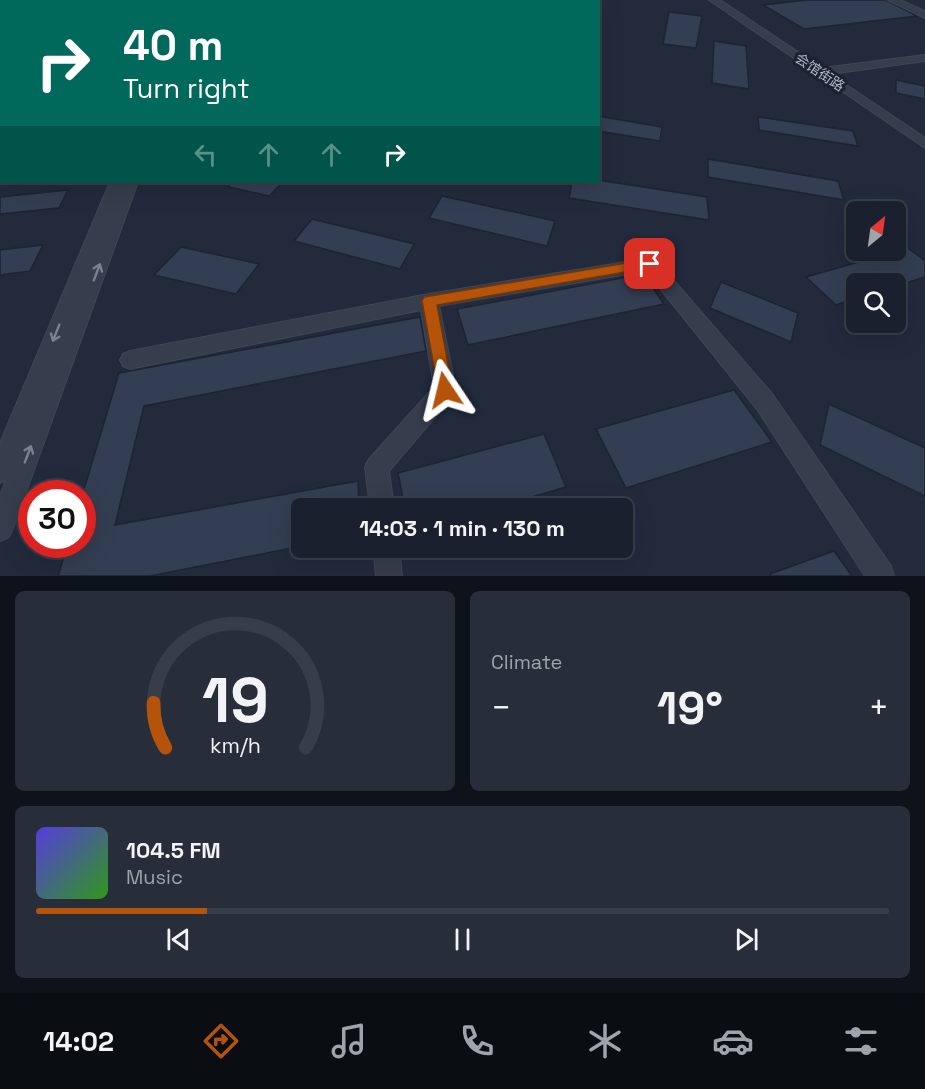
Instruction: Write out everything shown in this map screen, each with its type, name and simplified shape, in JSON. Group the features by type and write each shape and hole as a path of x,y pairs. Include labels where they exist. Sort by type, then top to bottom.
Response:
{"street":[{"name":"会馆街路","path":"714,0 925,144"},
{"path":"893,0 925,15"},
{"path":"819,72 925,58"},
{"path":"0,471 117,183"},
{"path":"0,528 131,183"},
{"path":"130,360 429,301 650,264 765,402 881,576"},
{"path":"381,498 377,467 445,390 429,301"},
{"path":"387,558 389,576"}],"building":[{"path":"807,0 886,0 917,16 804,29 763,5"},
{"path":"669,12 702,16 696,48 663,44"},
{"path":"714,41 746,46 749,89 712,83"},
{"path":"896,80 925,86 925,99 896,93"},
{"path":"600,116 662,127 660,141 600,131"},
{"path":"758,117 853,131 858,146 759,130"},
{"path":"708,159 838,181 844,200 708,177"},
{"path":"600,180 707,197 709,220 569,198 572,183 600,183"},
{"path":"229,183 282,183 269,196 229,187"},
{"path":"68,190 59,208 0,214 0,197"},
{"path":"442,196 555,221 547,246 429,218"},
{"path":"312,219 414,244 400,269 294,241"},
{"path":"43,245 30,271 0,275 0,250"},
{"path":"181,247 259,264 236,294 154,275"},
{"path":"906,249 925,261 925,277 906,283 906,273 846,273 846,302 836,305 806,277 862,261 906,261"},
{"path":"643,274 664,304 468,345 457,309"},
{"path":"721,282 798,313 791,342 710,308"},
{"path":"420,317 426,351 144,406 115,525 358,481 359,498 291,498 291,548 150,576 58,576 64,558 96,558 96,480 87,480 119,373"},
{"path":"734,390 772,442 626,488 596,429"},
{"path":"829,404 925,448 925,496 820,445"},
{"path":"544,434 566,487 528,498 403,498 398,473"},
{"path":"834,551 852,576 770,576 770,574"}],"route":[{"path":"445,390 429,301 650,264"}]}
